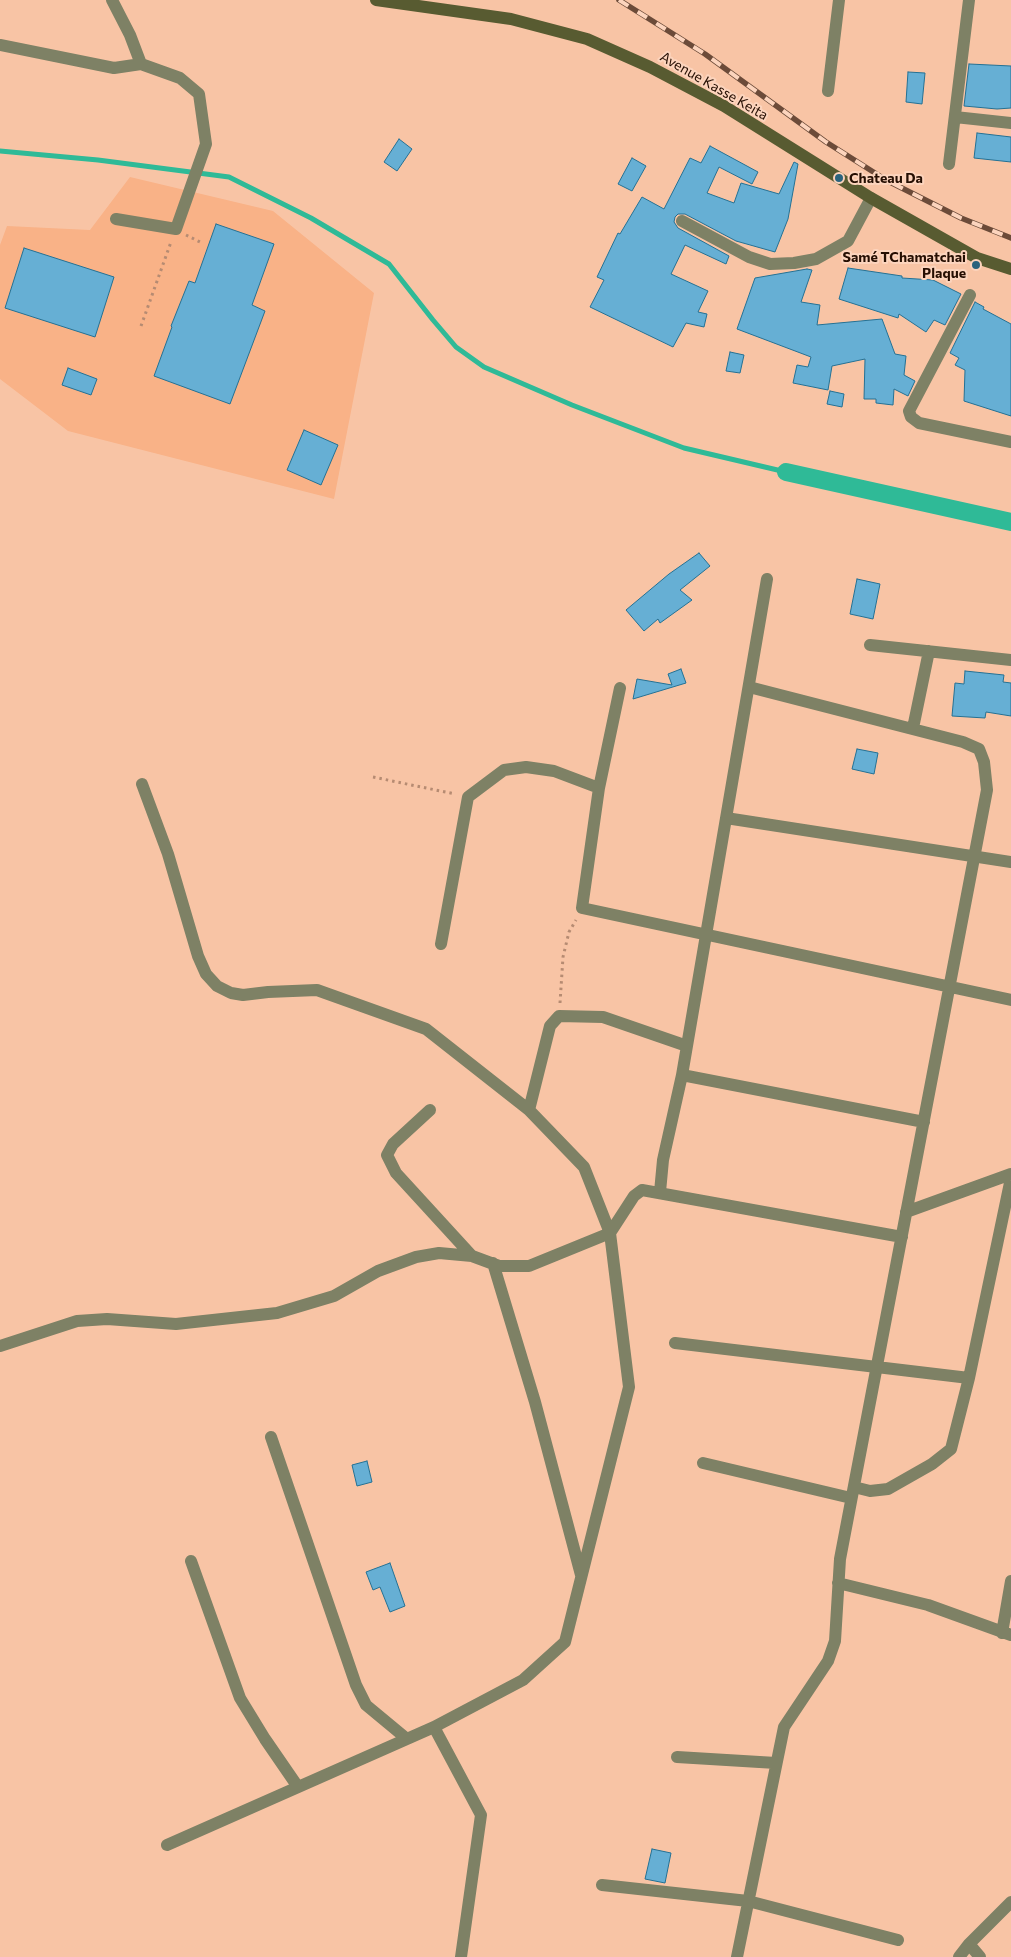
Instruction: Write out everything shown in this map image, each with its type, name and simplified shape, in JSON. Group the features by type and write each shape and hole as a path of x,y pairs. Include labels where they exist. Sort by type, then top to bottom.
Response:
{"main road":[{"name":"Avenue Kasse Keita","path":"376,0 511,19 587,40 650,67 724,106 871,198 977,258 1011,269"}],"street":[{"path":"112,0 130,35 141,64"},
{"path":"828,91 839,0"},
{"path":"949,164 969,0"},
{"path":"0,45 114,68 141,64 180,78 199,94 206,144 176,229 116,219"},
{"path":"955,117 1011,123"},
{"path":"682,221 749,257 770,264 794,264 816,259 848,241 871,198"},
{"path":"970,295 910,411 911,417 919,423 1011,442"},
{"path":"660,1192 664,1160 682,1075 767,579"},
{"path":"870,645 1011,660"},
{"path":"913,728 929,651"},
{"path":"737,1957 784,1727 828,1661 835,1641 840,1559 987,790 984,762 979,749 963,742 749,687"},
{"path":"620,688 599,788 582,908 1011,1000"},
{"path":"441,944 468,797 504,770 526,768 554,772 599,788"},
{"path":"142,784 168,854 198,956 206,974 217,986 231,993 243,995 318,990 426,1029 529,1110 584,1167 610,1233 629,1387 565,1642 523,1680 434,1727 167,1845"},
{"path":"726,818 1011,862"},
{"path":"529,1110 550,1026 560,1016 603,1017 687,1046"},
{"path":"682,1075 924,1122"},
{"path":"430,1110 393,1144 387,1155 396,1172 472,1256"},
{"path":"906,1212 1011,1176"},
{"path":"703,1463 852,1493 888,1489 932,1464 951,1449 969,1378 1011,1176"},
{"path":"0,1346 77,1320 176,1324 278,1313 334,1296 378,1271 416,1257 439,1253 472,1256 499,1266 529,1266 610,1233 634,1196 642,1190 902,1237"},
{"path":"493,1263 535,1402 582,1577"},
{"path":"675,1343 969,1378"},
{"path":"271,1437 356,1685 366,1705 407,1739"},
{"path":"191,1561 240,1698 298,1787"},
{"path":"838,1583 928,1604 1007,1634 1011,1581"},
{"path":"434,1727 481,1815 461,1957"},
{"path":"676,1758 776,1763"},
{"path":"602,1885 748,1901 898,1940"},
{"path":"959,1957 969,1944 1011,1902"},
{"path":"969,1944 980,1957"}],"path":[{"path":"140,326 176,229 200,242"},
{"path":"374,777 468,797"},
{"path":"560,1016 562,957 569,932 582,908"}],"shaded area":[{"path":"130,177 273,211 374,293 334,499 68,431 0,379 0,245 7,226 90,230"}],"building":[{"path":"969,64 1011,66 1011,108 997,109 964,106"},
{"path":"908,72 925,73 922,104 906,102"},
{"path":"977,133 1011,137 1011,162 974,158"},
{"path":"399,139 412,149 397,171 384,162"},
{"path":"710,146 758,172 752,184 719,167 707,193 734,203 741,183 779,194 794,162 798,164 788,219 775,252 736,241 685,214 678,214 675,217 674,222 678,228 729,256 726,264 685,245 671,274 708,291 698,312 707,314 704,327 686,323 673,347 590,307 604,280 597,277 618,233 620,234 642,197 664,209 690,158 701,163"},
{"path":"632,158 646,166 632,191 618,184"},
{"path":"216,224 274,244 252,305 265,311 230,404 154,376 189,281 195,283"},
{"path":"24,248 114,277 95,337 5,308"},
{"path":"848,268 902,276 902,278 933,280 961,294 945,325 934,320 926,332 899,314 898,318 839,299"},
{"path":"807,269 812,270 801,302 820,305 817,325 882,319 895,354 906,356 904,375 915,381 908,396 894,389 893,405 876,403 876,399 864,399 865,359 832,366 828,390 793,383 797,365 808,367 811,357 737,329 755,278"},
{"path":"975,302 984,307 983,309 1011,324 1011,416 964,401 965,370 955,365 959,358 950,353"},
{"path":"730,352 744,355 740,373 726,371"},
{"path":"68,368 97,379 91,395 62,385"},
{"path":"830,391 844,394 842,407 827,404"},
{"path":"304,430 338,445 321,485 287,470"},
{"path":"699,553 710,566 680,590 692,600 660,623 658,619 644,631 626,610 669,574"},
{"path":"857,579 880,584 873,619 850,614"},
{"path":"681,669 686,683 633,699 637,679 672,685 668,674"},
{"path":"965,671 1004,675 1003,682 1011,683 1011,716 986,712 985,718 952,716 955,683 964,684"},
{"path":"857,749 878,753 874,774 852,769"},
{"path":"367,1461 372,1482 357,1486 352,1465"},
{"path":"390,1563 405,1606 390,1612 380,1587 373,1590 366,1572"},
{"path":"652,1849 671,1853 665,1883 645,1879"}],"waterway":[{"path":"0,151 98,160 229,177 311,218 389,264 456,347 484,367 572,405 684,448 786,472"},
{"path":"786,472 1011,522"}],"railway":[{"path":"619,0 705,54 826,142 886,180 961,218 1011,238"}],"place":[{"name":"Chateau Da","path":"839,178"},
{"name":"Samé TChamatchai Plaque","path":"976,265"}]}
